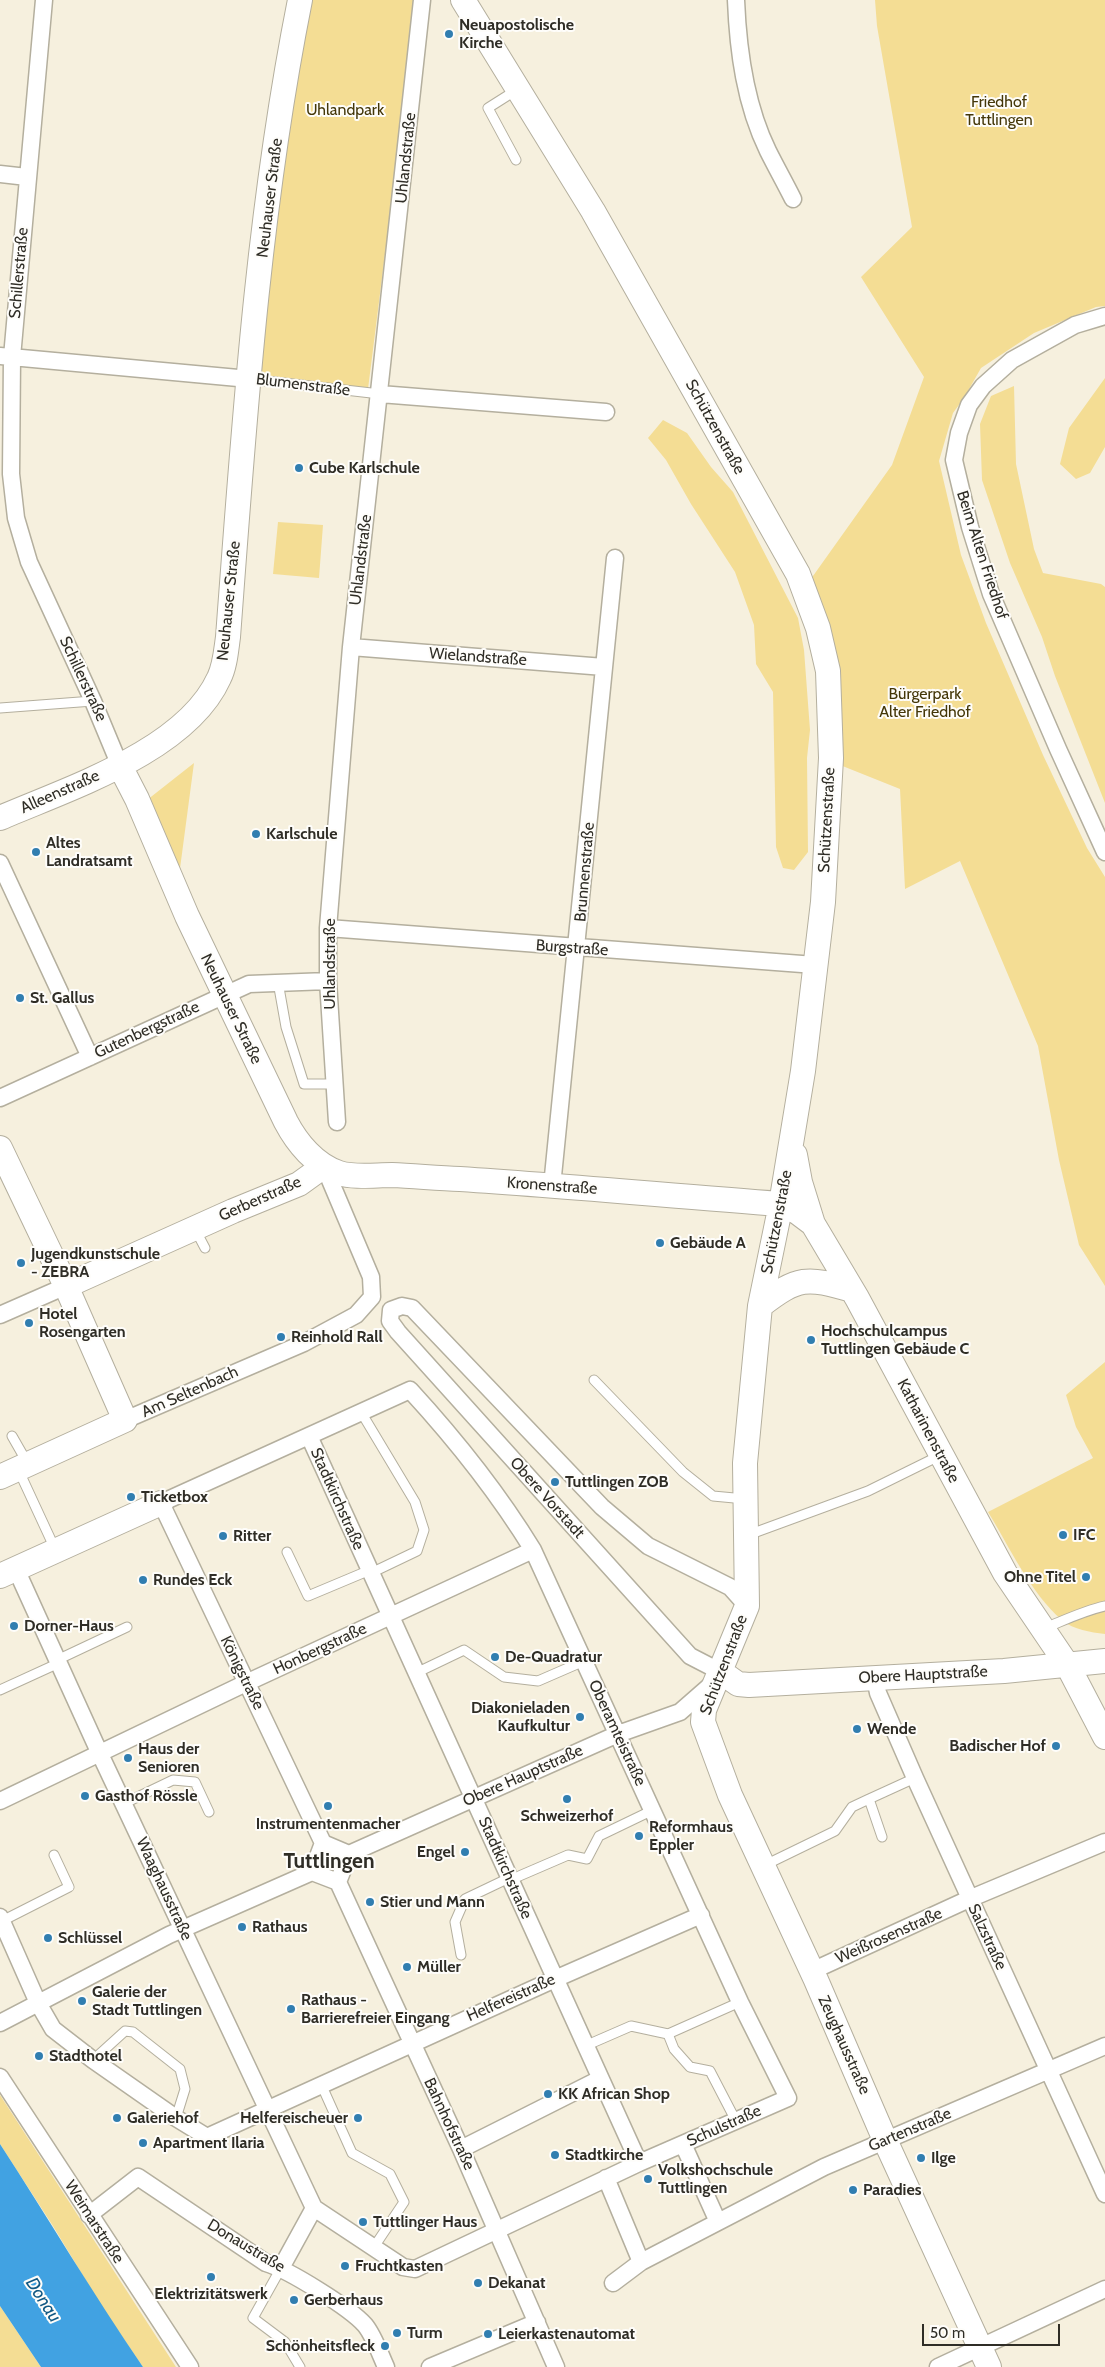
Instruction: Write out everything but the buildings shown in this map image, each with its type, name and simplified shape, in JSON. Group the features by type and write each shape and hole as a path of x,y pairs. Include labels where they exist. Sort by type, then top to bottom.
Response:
{"street":[{"name":"Schillerstraße","path":"44,0 27,177 6,357 11,474 16,518 29,562 93,700 120,766"},
{"name":"Neuhauser Straße","path":"300,0 269,188 249,379 228,637 219,678 208,697 190,718 147,751 120,766 223,994 294,1136 324,1166"},
{"name":"Uhlandstraße","path":"337,1122 328,981 328,928 351,647 422,0"},
{"name":"Schützenstraße","path":"463,0 593,211 793,566 818,628 828,670 830,758 823,902 804,1071 781,1204 760,1306 744,1463 747,1606 704,1710 703,1722"},
{"path":"736,0 737,35 745,82 767,150 794,199"},
{"path":"0,174 27,177"},
{"name":"Beim Alten Friedhof","path":"1105,316 1075,325 1012,360 982,386 968,405 959,433 954,460 970,527 991,594 1105,852"},
{"name":"Blumenstraße","path":"6,357 249,379"},
{"name":"Blumenstraße","path":"380,394 606,412"},
{"name":"Brunnenstraße","path":"552,1186 578,948 615,558"},
{"name":"Wielandstraße","path":"351,647 604,667"},
{"name":"Alleenstraße","path":"0,818 120,766"},
{"path":"0,863 90,1056"},
{"name":"Burgstraße","path":"328,928 815,966"},
{"name":"Gutenbergstraße","path":"0,1098 223,994 249,984 328,981"},
{"path":"792,1138 800,1182 813,1224"},
{"path":"0,1148 66,1286 125,1420"},
{"path":"324,1166 371,1277 372,1296 391,1310"},
{"name":"Kronenstraße","path":"324,1166 340,1174 394,1175 781,1204"},
{"name":"Gerberstraße","path":"0,1315 66,1286 200,1239 299,1184 324,1166"},
{"name":"Katharinenstraße","path":"781,1204 798,1212 813,1224 852,1290 1005,1573 1068,1666 1105,1737"},
{"path":"760,1306 785,1286 804,1281 825,1282 852,1290"},
{"name":"Am Seltenbach","path":"15,1470 125,1420 304,1343 356,1315 372,1296"},
{"name":"Obere Vorstadt","path":"719,1676 690,1656 398,1332 390,1321 391,1310 402,1306 412,1308 602,1507 648,1546 730,1587 747,1606"},
{"name":"Oberamteistraße","path":"361,1412 410,1390 433,1415 491,1488 533,1550 740,2002 788,2098"},
{"path":"8,1572 361,1412"},
{"name":"Stadtkirchstraße","path":"309,1436 639,2163"},
{"name":"Königstraße","path":"161,1503 323,1844"},
{"name":"Honbergstraße","path":"0,1801 246,1682 533,1550"},
{"name":"Waaghausstraße","path":"8,1572 58,1662 314,2208"},
{"name":"Obere Hauptstraße","path":"349,1854 618,1734 680,1712 719,1676 738,1684 749,1685 1068,1666 1105,1662"},
{"name":"Salzstraße","path":"875,1678 878,1693 915,1778 1105,2194"},
{"name":"Zeughausstraße","path":"703,1722 730,1795 812,1971 885,2140 985,2357"},
{"name":"Weißrosenstraße","path":"812,1971 970,1899 1105,1842"},
{"path":"0,2023 182,1928 312,1872 338,1882 349,1854 323,1844 312,1872"},
{"name":"Bahnhofstraße","path":"338,1882 498,2231 556,2367"},
{"name":"Helfereistraße","path":"268,2108 555,1979 701,1916"},
{"path":"1,1919 38,2003 53,2029 94,2060 176,2118 207,2137 268,2108"},
{"name":"Gartenstraße","path":"614,2283 641,2262 824,2167 1105,2046"},
{"name":"Weimarstraße","path":"0,2077 190,2367"},
{"path":"461,2149 600,2079"},
{"name":"Schulstraße","path":"498,2231 606,2178 788,2098"},
{"path":"683,2144 718,2222"},
{"name":"Donaustraße","path":"89,2215 138,2176 266,2263 281,2268 352,2313 366,2326 386,2367"},
{"path":"606,2178 641,2262"},
{"path":"281,2268 314,2208 403,2267 415,2269 498,2231"},
{"path":"938,2367 985,2357 1105,2289"},
{"path":"430,2367 537,2322"}],"lane":[{"path":"516,160 488,108 518,89"},
{"name":"Blumenstraße","path":"249,379 380,394"},
{"path":"0,708 93,700"},
{"path":"278,982 286,1027 304,1084 334,1084"},
{"path":"594,1380 683,1472 714,1496 745,1499"},
{"path":"288,1552 308,1596 417,1551 424,1530 415,1502 361,1412"},
{"path":"12,1436 15,1470 56,1551"},
{"path":"746,1536 868,1491 941,1455"},
{"path":"1043,1629 1068,1620 1083,1611 1105,1606"},
{"path":"0,1690 128,1627"},
{"path":"416,1673 464,1650 504,1677 538,1681 584,1661"},
{"path":"762,1866 835,1831 852,1807 915,1778"},
{"path":"124,1804 173,1780 195,1782 209,1812"},
{"path":"869,1800 882,1837"},
{"path":"461,1955 455,1922 465,1899 568,1855 587,1859 599,1836 653,1810"},
{"path":"1,1919 68,1887 54,1855"},
{"path":"585,2046 631,2026 668,2034 740,2002"},
{"path":"94,2060 125,2031 133,2032 180,2069 185,2088 176,2118"},
{"path":"668,2034 674,2049 690,2068 710,2071 736,2121"},
{"path":"321,2084 352,2153 390,2174 404,2202 374,2247"},
{"path":"281,2268 253,2318 285,2342 300,2367"}],"green space":[{"name":"Uhlandpark","path":"308,0 417,0 368,389 258,374 276,206"},
{"path":"875,0 1105,0 1105,306 1096,307 1034,333 981,368 953,413 939,461 961,555 986,623 1043,755 1087,848 1105,877 1105,1286 1079,1245 1059,1160 1038,1046 960,861 905,889 900,789 840,765 808,583 892,465 924,377 861,277 912,227 877,26"},
{"path":"1105,378 1105,447 1090,473 1076,479 1060,464 1069,428"},
{"path":"1014,386 1016,464 1034,549 1043,573 1101,584 1105,587 1105,803 1055,676 1042,637 1010,563 982,480 980,424 991,396"},
{"path":"663,420 687,433 711,467 733,492 798,618 804,650 810,730 807,758 808,852 794,870 783,868 776,847 773,692 756,664 754,625 735,572 691,504 666,460 648,438"},
{"path":"278,522 323,525 319,578 273,574"},
{"path":"194,763 179,876 147,800"},
{"path":"1105,1362 1105,1634 1072,1626 1062,1620 1051,1609 1030,1583 988,1512 1093,1458 1076,1427 1066,1395"},
{"path":"0,2095 176,2367 143,2367 103,2309 53,2226 0,2144"},
{"path":"0,2306 41,2367 0,2367"}],"water":[{"name":"Donau","path":"0,2144 143,2367 41,2367 0,2306"}],"place":[{"name":"Neuapostolische Kirche","path":"449,34"},
{"name":"Cube Karlschule","path":"299,468"},
{"name":"Karlschule","path":"256,834"},
{"name":"Altes Landratsamt","path":"36,852"},
{"name":"St. Gallus","path":"20,998"},
{"name":"Gebäude A","path":"660,1243"},
{"name":"Jugendkunstschule - ZEBRA","path":"21,1263"},
{"name":"Hotel Rosengarten","path":"29,1323"},
{"name":"Reinhold Rall","path":"281,1337"},
{"name":"Hochschulcampus Tuttlingen Gebäude C","path":"811,1340"},
{"name":"Tuttlingen ZOB","path":"555,1482"},
{"name":"Ticketbox","path":"131,1497"},
{"name":"IFC","path":"1063,1535"},
{"name":"Ritter","path":"223,1536"},
{"name":"Ohne Titel","path":"1086,1577"},
{"name":"Rundes Eck","path":"143,1580"},
{"name":"Dorner-Haus","path":"14,1626"},
{"name":"De-Quadratur","path":"495,1657"},
{"name":"Diakonieladen Kaufkultur","path":"580,1717"},
{"name":"Wende","path":"857,1729"},
{"name":"Badischer Hof","path":"1056,1746"},
{"name":"Haus der Senioren","path":"128,1758"},
{"name":"Gasthof Rössle","path":"85,1796"},
{"name":"Schweizerhof","path":"567,1799"},
{"name":"Instrumentenmacher","path":"328,1806"},
{"name":"Reformhaus Eppler","path":"639,1836"},
{"name":"Engel","path":"465,1852"},
{"name":"Stier und Mann","path":"370,1902"},
{"name":"Rathaus","path":"242,1927"},
{"name":"Schlüssel","path":"48,1938"},
{"name":"Müller","path":"407,1967"},
{"name":"Galerie der Stadt Tuttlingen","path":"82,2001"},
{"name":"Rathaus - Barrierefreier Eingang","path":"291,2009"},
{"name":"Stadthotel","path":"39,2056"},
{"name":"KK African Shop","path":"548,2094"},
{"name":"Galeriehof","path":"117,2118"},
{"name":"Helfereischeuer","path":"358,2118"},
{"name":"Apartment Ilaria","path":"143,2143"},
{"name":"Stadtkirche","path":"555,2155"},
{"name":"Ilge","path":"921,2158"},
{"name":"Volkshochschule Tuttlingen","path":"648,2179"},
{"name":"Paradies","path":"853,2190"},
{"name":"Tuttlinger Haus","path":"363,2222"},
{"name":"Fruchtkasten","path":"345,2266"},
{"name":"Elektrizitätswerk","path":"211,2277"},
{"name":"Dekanat","path":"478,2283"},
{"name":"Gerberhaus","path":"294,2300"},
{"name":"Turm","path":"397,2333"},
{"name":"Leierkastenautomat","path":"488,2334"},
{"name":"Schönheitsfleck","path":"385,2346"}],"district":[{"name":"Tuttlingen","path":"329,1862"}],"park label":[{"name":"Friedhof Tuttlingen","path":"999,111"},
{"name":"Bürgerpark Alter Friedhof","path":"925,703"}]}
